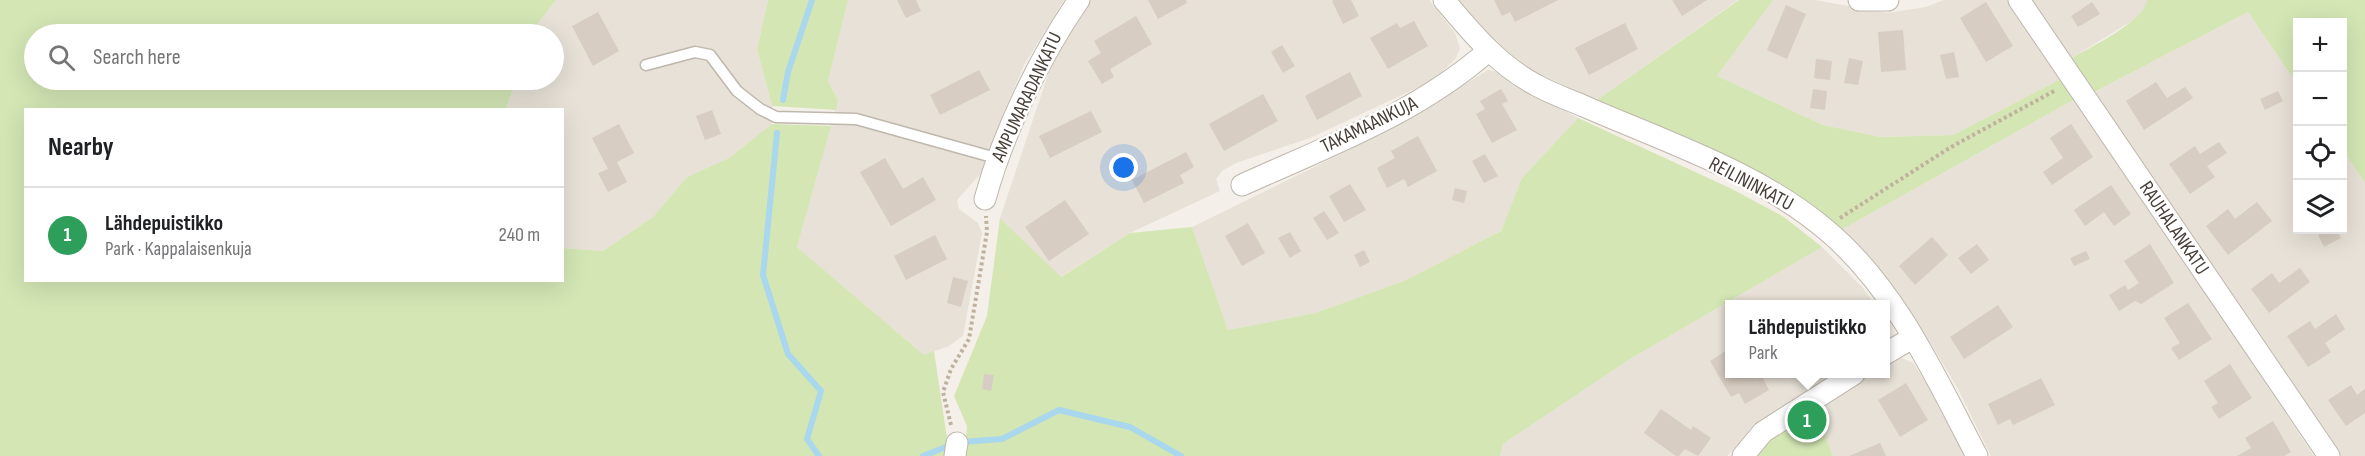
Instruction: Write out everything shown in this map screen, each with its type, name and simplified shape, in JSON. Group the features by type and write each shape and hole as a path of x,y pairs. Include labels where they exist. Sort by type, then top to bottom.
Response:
{"street":[{"name":"AMPUMARADANKATU","path":"985,200 996,158 1058,30 1079,0"},
{"name":"REILININKATU","path":"1444,0 1488,51 1536,85 1740,175 1804,212 1852,253 1889,300"},
{"path":"1859,0 1888,0"},
{"name":"RAUHALANKATU","path":"2019,0 2328,456"},
{"name":"TAKAMAANKUJA","path":"1242,185 1388,120 1455,80 1488,51"},
{"name":"REILININKATU","path":"1890,302 1977,456"},
{"path":"1890,351 1912,338"},
{"path":"1743,456 1763,432 1848,378"}],"lane":[{"path":"646,65 695,52 710,55 737,91 760,109 776,117 856,119 996,158"}],"path":[{"path":"1824,228 1951,147 2075,80"},
{"path":"956,449 943,392 951,369 969,339 987,231 985,200"}],"shaded area":[{"path":"556,0 768,0 757,49 772,106 772,124 729,158 687,177 653,217 603,251 564,248 564,108 507,108 513,90 564,90 564,24 538,24"},
{"path":"848,0 1064,0 1024,65 994,136 983,171 957,200 959,209 978,223 982,233 963,336 949,346 924,355 797,247 838,100 828,81"},
{"path":"1091,0 1429,0 1455,33 1460,48 1456,58 1434,80 1310,138 1236,163 1222,171 1216,179 1220,191 1130,233 1060,277 1000,218 1055,54"},
{"path":"1455,0 1738,0 1597,100 1529,69 1489,41"},
{"path":"1773,0 1815,0 1887,13 1926,7 1944,0 2008,0 2061,79 1953,135 1881,137 1823,125 1717,76"},
{"path":"2028,0 2147,0 2146,6 2135,19 2070,59"},
{"path":"2248,12 2293,78 2293,234 2347,234 2347,156 2365,183 2365,456 2340,456 2094,92"},
{"path":"1488,70 1499,72 1578,118 1522,178 1501,231 1404,281 1315,313 1228,330 1192,227 1388,131"},
{"path":"2075,99 2314,456 1991,456 1958,389 1930,342 1868,255 1841,230"},
{"path":"1822,247 1863,288 1871,300 1731,300"},
{"path":"1725,304 1725,378 1832,378 1758,425 1727,456 1500,456 1503,444 1630,359"},
{"path":"1902,358 1913,363 1938,400 1967,456 1833,456 1814,408 1863,378 1890,378 1890,361"}],"green space":[{"path":"0,0 556,0 538,24 24,24 24,90 513,90 506,108 24,108 24,282 564,282 564,248 603,251 653,217 687,177 729,158 772,124 831,126 797,247 924,355 934,351 947,438 944,456 0,456"},
{"path":"768,0 848,0 828,81 838,100 836,110 772,106 757,49"},
{"path":"1739,0 1773,0 1717,76 1823,125 1881,137 1953,135 2061,79 2075,99 1841,230 1814,208 1755,172 1693,141 1597,100"},
{"path":"2147,0 2365,0 2365,183 2347,156 2347,18 2293,18 2293,78 2248,12 2094,92 2070,59 2126,25 2144,8"},
{"path":"1578,118 1730,188 1784,217 1822,247 1731,300 1725,300 1725,304 1630,359 1503,444 1500,456 964,456 967,426 954,396 987,316 1000,218 1061,277 1130,233 1192,227 1228,330 1315,313 1404,281 1501,231 1522,178"},
{"path":"1814,408 1833,456 1756,456 1778,432"}],"building":[{"path":"897,0 916,0 921,11 906,18"},
{"path":"1148,0 1186,0 1187,3 1158,19"},
{"path":"1351,0 1359,16 1343,24 1332,1"},
{"path":"1494,0 1558,0 1515,22 1510,12 1502,16"},
{"path":"1672,0 1707,0 1682,16"},
{"path":"1986,2 2013,46 1986,62 1960,18"},
{"path":"2092,2 2100,14 2078,27 2071,16"},
{"path":"1786,5 1806,14 1787,59 1767,50"},
{"path":"598,12 619,51 593,66 572,26"},
{"path":"1136,16 1152,44 1110,69 1114,77 1102,84 1088,61 1101,53 1094,41"},
{"path":"1414,21 1428,46 1388,69 1370,38 1397,23 1400,28"},
{"path":"1625,23 1638,49 1589,75 1575,48"},
{"path":"1903,30 1906,70 1881,72 1878,32"},
{"path":"1282,45 1295,66 1283,73 1271,52"},
{"path":"1954,52 1959,77 1946,79 1940,55"},
{"path":"1849,58 1863,61 1858,85 1844,83"},
{"path":"1816,59 1832,61 1830,80 1814,78"},
{"path":"979,70 990,90 940,115 930,95"},
{"path":"1350,72 1362,96 1317,120 1305,96"},
{"path":"2156,82 2167,98 2185,87 2193,98 2144,130 2126,101"},
{"path":"1501,89 1508,101 1502,104 1517,130 1492,143 1476,114 1485,109 1480,101"},
{"path":"1813,89 1827,91 1825,110 1810,108"},
{"path":"2278,91 2283,101 2265,110 2260,99"},
{"path":"1263,94 1278,121 1224,151 1209,124"},
{"path":"712,110 721,134 705,140 696,116"},
{"path":"1091,111 1102,132 1050,158 1039,136"},
{"path":"619,124 634,153 617,162 627,182 608,192 598,173 608,169 592,138"},
{"path":"2071,124 2093,157 2052,185 2043,172 2063,158 2050,138"},
{"path":"1418,136 1437,171 1408,187 1404,179 1387,188 1377,168 1395,158 1391,151"},
{"path":"2219,142 2227,153 2207,166 2215,177 2190,194 2169,164 2195,146 2200,154"},
{"path":"1186,152 1194,167 1180,175 1184,183 1144,203 1132,180"},
{"path":"1485,154 1498,176 1484,183 1472,161"},
{"path":"885,158 903,189 923,177 936,200 891,226 860,172"},
{"path":"1350,184 1366,210 1344,222 1329,196"},
{"path":"2111,185 2131,214 2114,226 2104,212 2085,226 2074,210"},
{"path":"1455,188 1467,191 1464,203 1452,200"},
{"path":"1065,200 1089,234 1049,261 1025,227"},
{"path":"2257,202 2272,221 2228,255 2206,226 2228,209 2235,219"},
{"path":"1324,211 1339,233 1327,240 1313,218"},
{"path":"1248,223 1265,253 1242,266 1225,236"},
{"path":"1290,232 1301,251 1290,258 1278,238"},
{"path":"2339,234 2341,238 2324,247 2318,235"},
{"path":"935,235 947,259 906,280 894,256"},
{"path":"1932,237 1948,255 1915,285 1899,266"},
{"path":"1977,244 1989,260 1971,274 1958,258"},
{"path":"2150,244 2174,283 2141,304 2135,301 2119,311 2109,295 2125,285 2128,290 2139,283 2124,261"},
{"path":"1364,250 1370,262 1360,267 1354,255"},
{"path":"2086,251 2090,259 2074,266 2070,258"},
{"path":"2300,268 2310,282 2269,313 2251,289 2272,273 2279,283"},
{"path":"953,277 968,281 961,307 947,303"},
{"path":"2188,303 2212,339 2179,360 2171,348 2180,343 2164,318"},
{"path":"1998,305 2013,327 1964,359 1950,337"},
{"path":"2336,314 2345,329 2325,343 2331,352 2308,367 2287,336 2310,321 2315,329"},
{"path":"1725,352 1725,378 1763,378 1769,390 1745,404 1739,393 1731,397 1710,361"},
{"path":"2230,364 2252,398 2219,419 2211,407 2218,403 2204,381"},
{"path":"984,374 994,375 991,391 982,389"},
{"path":"2041,378 2055,405 2013,425 2010,419 1998,425 1988,404"},
{"path":"1906,383 1928,420 1900,437 1878,400"},
{"path":"2351,385 2357,395 2365,389 2365,413 2346,426 2328,400"},
{"path":"1661,409 1691,430 1693,426 1711,438 1698,456 1685,449 1679,456 1676,456 1644,433"},
{"path":"2273,421 2291,452 2284,456 2237,456 2251,448 2245,438"},
{"path":"1880,443 1886,456 1849,456"}],"waterway":[{"path":"783,100 788,72 812,0"},
{"path":"777,133 763,275 788,354 821,391 807,439 819,456"},
{"path":"961,442 1002,439 1059,410 1130,427 1181,456"},
{"path":"923,456 951,445"}],"place":[{"name":"Lähdepuistikko","path":"1807,420"}]}
